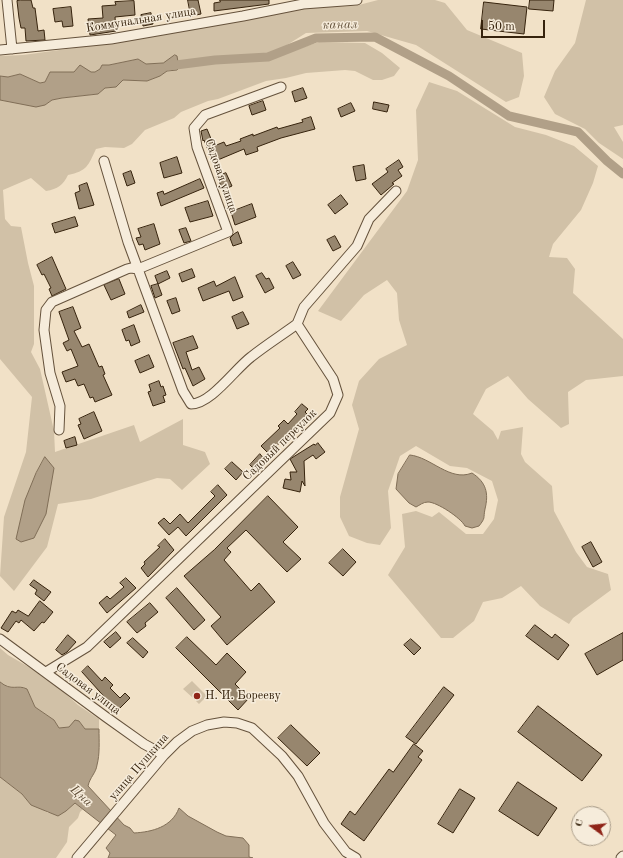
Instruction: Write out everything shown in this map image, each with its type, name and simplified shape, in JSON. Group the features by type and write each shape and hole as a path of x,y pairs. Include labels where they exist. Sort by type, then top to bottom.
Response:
{"street":[{"path":"7,0 12,49"},
{"name":"Коммунальная улица","path":"0,50 111,39 303,4 357,0"},
{"name":"Садовая улица","path":"59,430 60,406 50,373 44,330 46,310 52,302 130,268 138,269 228,232 197,146 194,128 205,115 281,87"},
{"path":"104,161 128,242 183,391 191,404 197,404 209,397 250,358 297,324 304,307 357,246 369,218 396,192"},
{"name":"Садовый переулок","path":"46,672 87,647 330,413 338,395 333,379 297,324"},
{"name":"Садовая улица","path":"0,639 14,651 46,672 106,718 144,744 164,755"},
{"name":"улица Пушкина","path":"80,854 164,755 177,742 192,731 207,725 224,722 237,723 252,728 282,756 298,776 324,822 346,852 356,858"}],"shaded area":[{"path":"378,0 435,0 445,3 467,30 522,53 524,76 519,97 506,102 416,45 367,31 306,33 287,45 292,51 319,42 365,43 382,53 400,68 394,76 382,80 373,80 355,71 345,70 306,73 266,81 181,112 174,118 145,130 132,144 124,148 105,147 96,149 86,167 79,172 68,175 62,184 57,188 46,191 31,178 3,190 5,219 11,226 21,227 34,286 34,344 31,352 40,369 54,431 55,452 134,425 140,442 183,419 183,445 205,452 210,464 182,490 170,479 157,478 91,499 58,504 47,547 14,591 0,576 4,517 26,452 32,397 0,359 0,100 45,105 52,100 98,94 105,88 116,87 123,80 147,81 160,76 167,71 177,70 164,63 146,64 138,59 102,65 100,69 95,72 50,72 45,82 40,83 20,74 8,77 0,76 0,56 23,55 111,43 272,15 303,7 355,6","holes":["45,457 16,539 36,473"]},
{"path":"586,0 623,0 623,125 614,127 623,142 623,159 599,143 585,129 555,114 544,97 555,71 575,43"},
{"path":"429,82 457,91 515,127 546,135 574,146 598,166 593,183 581,210 553,244 549,257 567,258 575,269 573,293 623,339 623,376 586,380 568,392 569,424 561,428 528,399 508,376 486,389 473,414 493,431 498,440 501,431 523,427 521,454 525,462 552,486 554,511 576,552 587,567 608,574 611,590 573,618 569,624 540,606 521,586 502,598 483,602 474,621 453,638 441,638 388,575 405,547 402,514 416,511 432,517 439,512 466,534 483,534 494,519 498,500 492,481 467,468 450,466 416,446 400,456 388,491 391,528 380,545 367,543 349,536 340,517 340,497 359,429 352,405 359,381 379,359 407,345 399,320 397,293 387,280 364,295 341,321 318,311 407,191 418,160 416,110"},
{"path":"0,648 8,655 48,678 78,705 99,719 99,729 85,729 79,721 69,727 59,728 54,720 35,707 27,689 20,687 8,687 0,682"},
{"path":"192,681 207,696 199,704 196,701 200,696 197,693 193,698 183,689"},
{"path":"0,777 22,794 31,805 41,808 48,813 66,811 75,803 83,809 78,818 69,827 67,842 56,858 0,858"}],"water":[{"path":"175,55 177,56 179,68 177,70 167,71 160,76 147,81 123,80 116,87 105,88 98,94 52,100 45,105 36,107 0,100 0,76 8,77 20,74 40,83 45,82 50,72 74,72 80,65 91,72 95,72 100,69 102,65 138,59 146,64 163,63"},
{"path":"410,455 425,460 448,472 464,475 472,473 477,476 485,488 487,498 484,518 479,526 472,528 465,526 443,507 432,503 425,502 416,507 409,503 396,489 398,474"},
{"path":"45,457 54,468 46,514 34,538 21,542 16,539 25,500 36,473"},
{"name":"Цна","path":"0,682 8,687 20,687 27,689 35,707 54,720 59,728 69,727 75,720 79,721 85,729 99,729 98,761 88,786 124,825 130,828 134,833 154,830 161,827 172,820 179,808 188,816 217,832 226,836 243,838 249,845 249,857 253,858 108,858 110,853 106,848 116,835 75,803 58,816 31,805 22,794 0,777"}],"building":[{"path":"31,0 33,8 35,8 38,31 44,30 45,40 26,41 25,28 21,28 19,18 17,1"},
{"path":"188,0 198,0 201,14 191,16"},
{"path":"220,0 269,0 269,4 214,11 214,3 220,2"},
{"path":"530,0 554,0 553,11 529,9"},
{"path":"134,1 135,15 115,17 116,31 90,35 88,19 103,18 102,6 116,5 115,2"},
{"path":"484,2 527,7 524,34 481,29"},
{"path":"71,7 73,26 63,27 62,21 55,22 53,9"},
{"path":"151,13 153,24 143,26 141,15"},
{"path":"303,88 307,98 295,102 292,92"},
{"path":"263,101 266,110 252,115 249,106"},
{"path":"374,102 389,105 387,112 373,109"},
{"path":"351,103 355,111 341,117 338,109"},
{"path":"311,117 315,129 281,138 257,147 258,151 246,155 244,149 213,162 204,140 203,141 201,131 207,129 214,146 224,142 226,146 241,141 240,139 253,134 253,136 277,127 278,129 303,122 302,120"},
{"path":"177,157 182,173 164,178 160,163"},
{"path":"399,160 403,167 398,170 402,176 392,183 394,184 381,195 372,184 388,172 386,169"},
{"path":"364,165 366,179 356,181 353,167"},
{"path":"131,171 135,183 127,186 123,174"},
{"path":"226,173 232,186 223,190 217,177"},
{"path":"200,179 204,188 161,206 157,193 163,191 164,194"},
{"path":"87,183 94,205 79,209 75,193 80,191 79,186"},
{"path":"341,195 348,204 335,214 328,205"},
{"path":"208,201 213,216 190,222 185,208"},
{"path":"252,204 256,217 235,225 231,212"},
{"path":"75,217 78,226 55,233 52,224"},
{"path":"154,224 160,244 145,250 143,244 139,245 136,238 141,237 138,229"},
{"path":"186,228 191,241 184,243 179,230"},
{"path":"238,232 242,243 233,246 230,238"},
{"path":"335,236 341,247 333,251 327,240"},
{"path":"52,257 66,289 52,296 49,289 51,288 44,274 42,275 37,265"},
{"path":"293,262 301,275 293,279 286,266"},
{"path":"192,269 195,277 182,282 179,274"},
{"path":"167,271 170,278 158,284 155,276"},
{"path":"262,273 266,279 269,278 274,288 265,293 256,276"},
{"path":"235,277 243,297 233,301 229,291 203,301 198,288 214,281 216,286"},
{"path":"119,279 125,294 111,300 104,285"},
{"path":"158,284 162,295 155,298 151,286"},
{"path":"176,298 180,311 172,314 167,301"},
{"path":"141,305 144,312 129,318 127,312"},
{"path":"73,307 81,328 74,331 82,347 89,344 99,367 102,366 105,374 103,375 112,395 95,402 93,397 90,398 84,384 78,386 75,379 66,382 62,372 78,366 71,349 67,351 63,343 69,340 59,312"},
{"path":"243,312 249,324 237,329 232,317"},
{"path":"134,325 140,342 131,346 129,340 126,341 122,330"},
{"path":"193,336 198,348 186,352 192,370 199,367 205,379 193,386 185,368 183,369 173,343"},
{"path":"149,355 154,367 140,373 135,361"},
{"path":"159,381 161,387 163,386 166,395 163,396 165,402 153,406 148,392 151,391 149,385"},
{"path":"302,404 308,409 305,412 307,414 296,427 297,428 288,436 287,435 269,454 261,446 280,428 278,426 284,420 288,424 297,414 295,412"},
{"path":"94,412 102,431 84,439 78,425 81,424 79,419"},
{"path":"75,437 77,445 66,448 64,441"},
{"path":"318,443 325,452 316,459 313,455 304,461 305,486 302,481 300,492 283,488 285,479 291,480 290,472 297,472 290,459"},
{"path":"260,454 265,460 255,470 250,465"},
{"path":"232,462 243,472 236,480 225,469"},
{"path":"218,485 227,495 186,536 178,527 169,535 158,523 164,518 170,524 180,514 188,523 215,496 211,492"},
{"path":"268,496 298,527 283,542 301,559 287,572 246,530 227,548 231,552 224,560 251,591 259,583 275,602 227,645 211,626 221,617 184,576 214,550"},
{"path":"165,539 174,550 148,577 141,568 145,564 144,562 160,547 158,546"},
{"path":"591,542 602,562 593,567 582,547"},
{"path":"343,549 356,562 343,576 329,563"},
{"path":"126,578 136,588 107,613 99,603 107,596 110,599 124,587 120,583"},
{"path":"34,580 51,592 44,601 35,594 37,590 30,585"},
{"path":"177,588 205,620 194,630 166,598"},
{"path":"40,601 53,612 44,623 42,622 34,631 21,620 19,623 16,621 8,632 1,628 12,611 16,613 18,610 28,616"},
{"path":"150,603 158,612 145,623 146,626 137,633 127,622"},
{"path":"535,625 552,638 555,634 569,645 558,660 526,636"},
{"path":"116,632 121,638 110,648 104,642"},
{"path":"623,633 623,660 597,675 585,654"},
{"path":"68,635 76,642 67,652 62,655 56,650"},
{"path":"187,637 216,665 227,653 246,672 235,684 249,698 238,710 176,648"},
{"path":"133,638 148,652 143,658 127,643"},
{"path":"411,639 421,648 414,655 404,645"},
{"path":"88,666 102,681 105,677 113,685 110,688 120,698 125,693 130,698 117,711 82,672"},
{"path":"444,687 454,695 416,744 406,737"},
{"path":"538,706 602,755 582,781 518,732"},
{"path":"291,725 320,753 307,766 278,738"},
{"path":"414,744 423,751 418,757 422,760 364,841 341,824 350,811 355,815 389,769 393,772"},
{"path":"518,782 557,808 538,836 499,811"},
{"path":"460,789 475,798 453,833 438,824"}],"waterway":[{"name":"канал","path":"168,66 215,60 268,57 316,38 375,37 449,76 509,116 578,132 607,161 623,174"}],"place":[{"name":"Н. И. Борееву","path":"197,696"}]}
